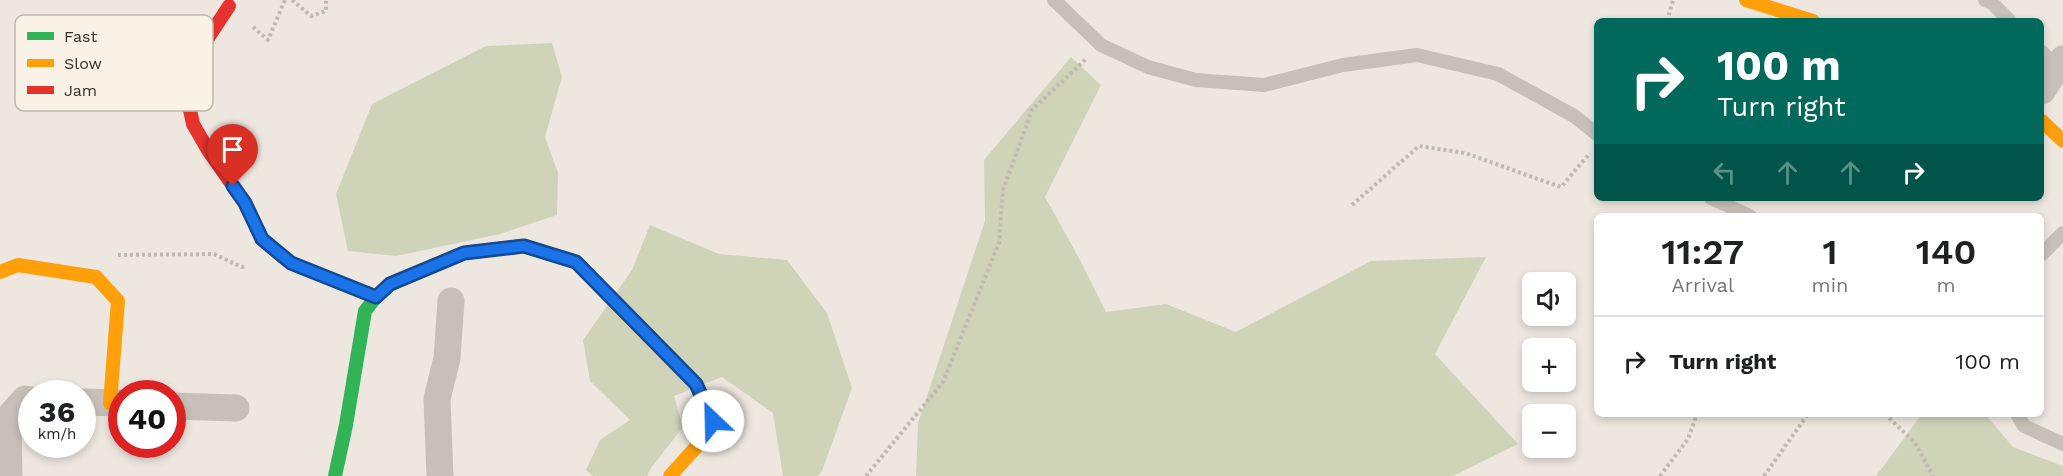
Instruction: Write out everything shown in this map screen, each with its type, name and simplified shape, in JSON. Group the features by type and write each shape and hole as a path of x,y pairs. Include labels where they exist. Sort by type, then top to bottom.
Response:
{"street":[{"path":"1746,0 1803,18"},
{"path":"213,30 229,6"},
{"path":"2044,86 2054,60"},
{"path":"190,111 193,124 245,203 262,239 291,263 376,297"},
{"path":"2044,123 2063,141"},
{"path":"335,476 365,311 376,297 390,284 464,253 524,246 576,262 696,384 713,421 697,446 670,476"},
{"path":"0,272 18,266 96,277 118,302 116,380"},
{"path":"440,476 437,399 447,358 451,301"},
{"path":"186,406 236,408"},
{"path":"9,476 8,418 18,407"}],"lane":[{"path":"1054,0 1101,45 1148,67 1196,80 1264,85 1343,65 1417,55 1498,74 1574,116 1594,132"},
{"path":"1985,0 1992,3 2007,18"},
{"path":"1718,201 1744,213"},
{"path":"2044,252 2063,233"},
{"path":"2019,417 2024,426 2063,444"}],"path":[{"path":"292,0 311,16 326,11 326,0"},
{"path":"1668,18 1673,0"},
{"path":"866,476 943,382 999,243 1003,190 1032,110 1101,45"},
{"path":"1352,205 1419,146 1465,153 1561,187 1594,149"},
{"path":"96,277 106,255 214,254 242,267 273,248"},
{"path":"1660,476 1688,439 1696,417"},
{"path":"1764,476 1806,417"},
{"path":"1888,417 1915,443 1933,476"}],"green space":[{"path":"552,43 562,77 545,137 558,173 557,215 500,234 396,256 348,251 336,194 372,104 486,46"},
{"path":"1071,57 1101,85 1045,197 1106,312 1166,304 1236,332 1371,261 1486,257 1435,354 1518,444 1453,476 916,476 918,423 985,221 984,160"},
{"path":"650,225 719,254 787,260 827,313 852,388 822,471 817,476 783,476 773,413 722,377 674,396 683,427 647,476 593,476 586,470 600,440 630,420 590,381 583,340 632,270"},
{"path":"1920,417 1988,417 2013,447 2063,466 2063,476 1876,476"}],"traffic: fast":[{"path":"335,476 365,311 376,297 391,284 464,253 523,246 533,249"},
{"path":"283,257 291,263 376,297"}],"traffic: slow":[{"path":"1746,0 1803,18"},
{"path":"2044,123 2063,141"},
{"path":"533,249 576,262 696,384 713,421 697,446 670,476"},
{"path":"0,272 18,265 96,277 118,301 112,380"}],"traffic: jam":[{"path":"213,30 229,6"},
{"path":"190,111 193,124 245,203 262,239 283,257"}],"route":[{"path":"233,186 245,203 262,239 291,263 376,297 390,284 464,253 524,246 576,262 696,384 713,421"}]}
